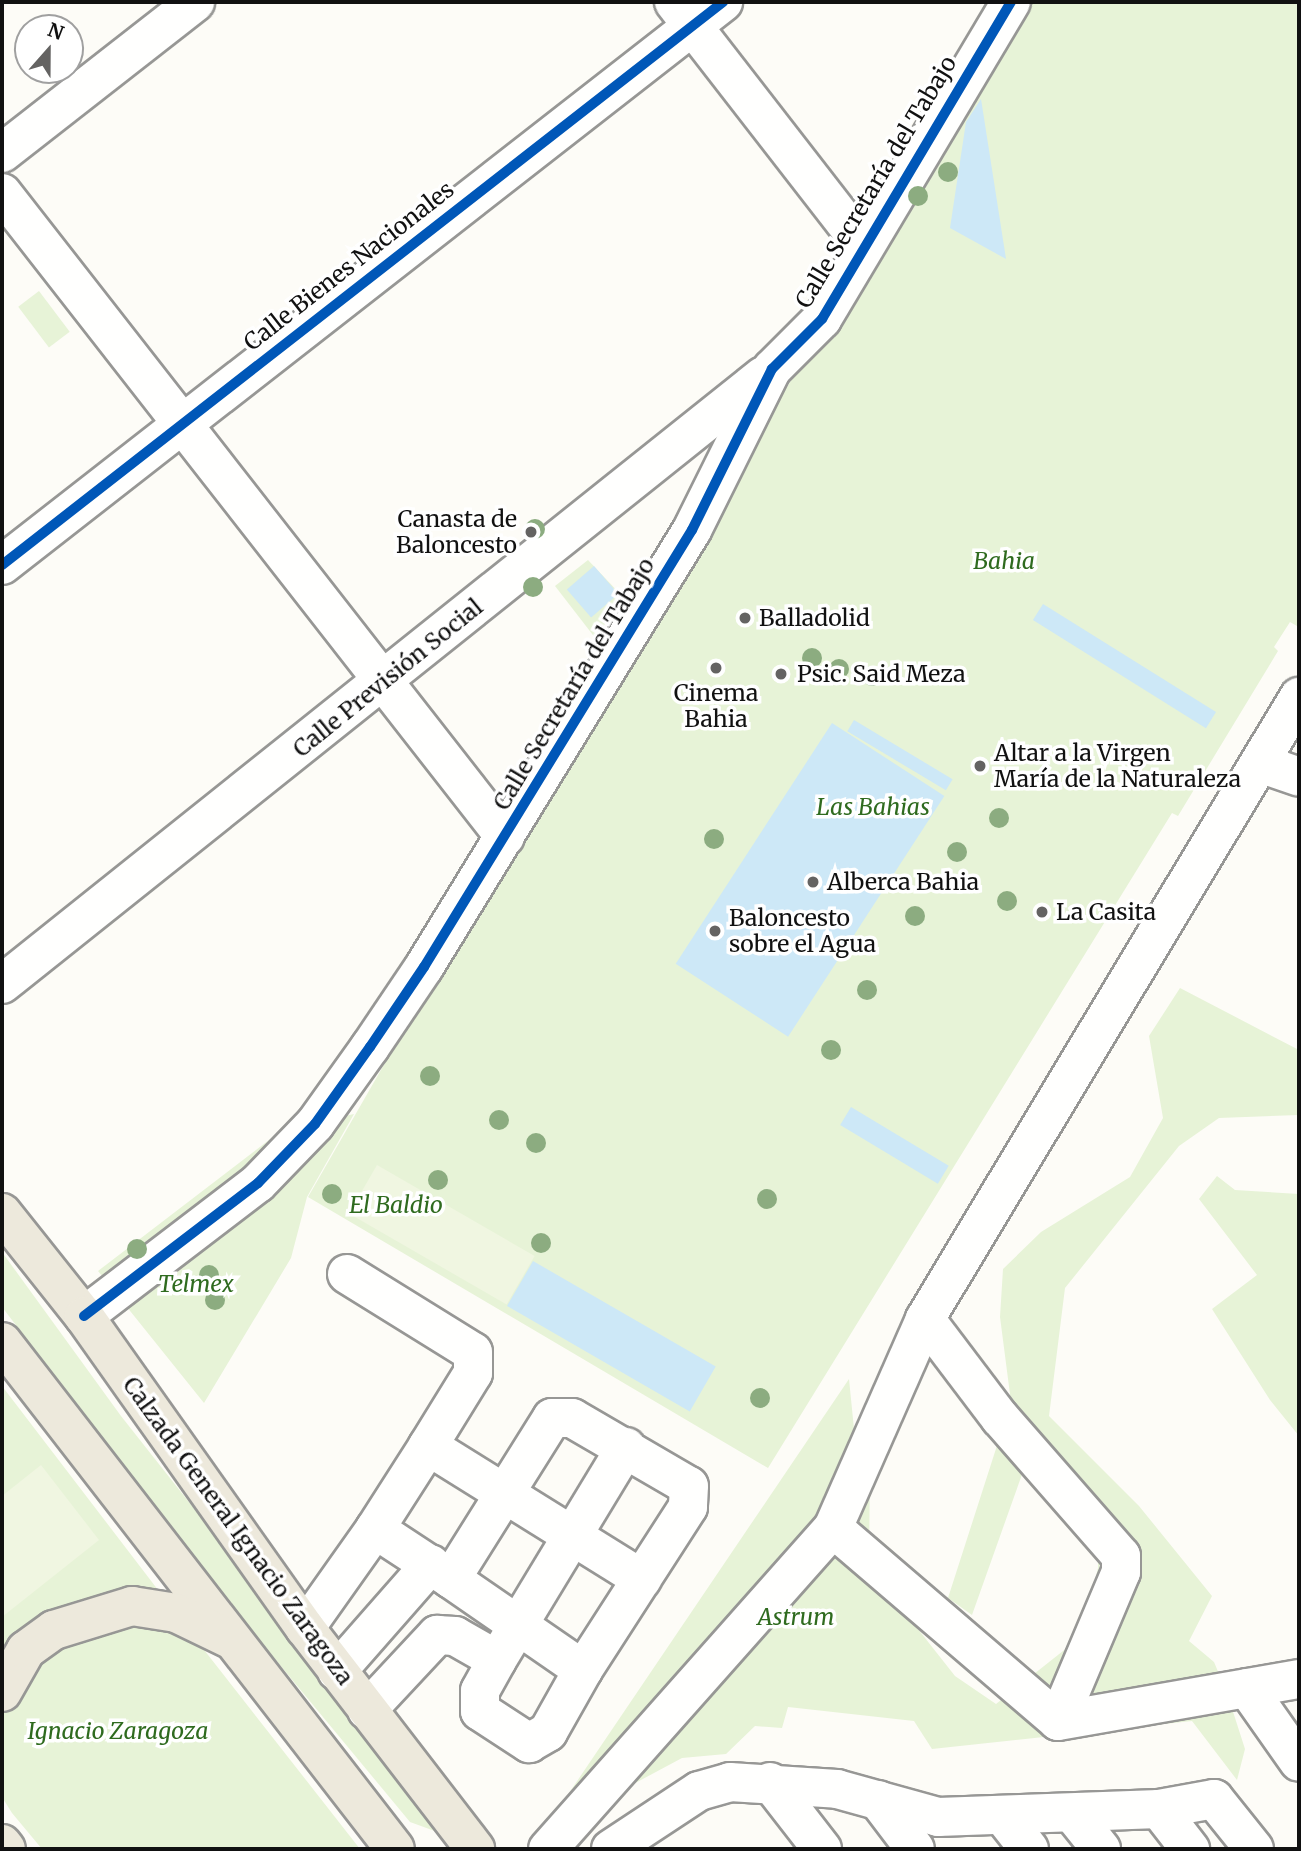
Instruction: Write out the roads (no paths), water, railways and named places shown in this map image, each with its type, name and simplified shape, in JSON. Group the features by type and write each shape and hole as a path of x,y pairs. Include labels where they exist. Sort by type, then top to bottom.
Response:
{"main road":[{"name":"Calzada General Ignacio Zaragoza","path":"2,1213 84,1317 304,1628 475,1849"},
{"path":"2,1342 395,1849"},
{"path":"2,1692 26,1650 54,1630 132,1606 176,1613 233,1640"},
{"path":"2,1844 6,1849"}],"street":[{"path":"2,153 195,2"},
{"name":"Calle Bienes Nacionales","path":"2,565 183,422 683,14 723,2"},
{"name":"Calle Secretaría del Tabajo","path":"84,1317 258,1183 315,1124 424,967 505,837 692,530 772,369 822,319 1011,2"},
{"path":"683,14 864,247"},
{"path":"2,192 505,837"},
{"name":"Calle Previsión Social","path":"2,984 385,681 772,369"},
{"path":"548,1849 833,1528 925,1319 1262,764 1299,697"},
{"path":"1262,764 1299,777"},
{"path":"304,1628 375,1529 473,1373 473,1352 347,1274"},
{"path":"925,1319 1000,1418 1121,1556 1121,1572 1058,1721"},
{"path":"337,1671 441,1571 503,1492 552,1418 572,1418 626,1447 681,1478 692,1497 583,1670 548,1732 529,1743 480,1711 480,1691 626,1447"},
{"path":"428,1446 642,1579"},
{"path":"833,1528 1058,1721"},
{"path":"375,1529 441,1571 583,1670"},
{"path":"367,1710 437,1635 455,1636 497,1661"},
{"path":"1058,1721 1299,1679"},
{"path":"1247,1688 1299,1762"},
{"path":"611,1849 699,1791 730,1782 771,1782 837,1789 938,1817 1159,1810 1214,1799 1254,1849"},
{"path":"771,1782 822,1849"},
{"path":"877,1800 915,1849"},
{"path":"1159,1810 1190,1849"},
{"path":"1073,1814 1101,1849"},
{"path":"1003,1816 1029,1849"},
{"path":"938,1817 963,1849"}],"water":[{"path":"981,99 1006,259 950,228 966,122"},
{"path":"594,566 618,594 591,618 567,590"},
{"path":"1043,604 1216,712 1206,728 1033,620"},
{"path":"854,720 953,779 946,790 847,731"},
{"name":"Alberca Bahia","path":"832,723 944,796 788,1037 676,964"},
{"path":"851,1107 949,1166 938,1184 840,1125"},
{"path":"533,1261 716,1366 690,1412 507,1306"}],"place":[{"name":"Canasta de Baloncesto","path":"531,532"},
{"name":"Balladolid","path":"745,618"},
{"name":"Cinema Bahia","path":"716,668"},
{"name":"Psic. Said Meza","path":"781,674"},
{"name":"Altar a la Virgen María de la Naturaleza","path":"980,766"},
{"name":"Alberca Bahia","path":"813,882"},
{"name":"La Casita","path":"1042,912"},
{"name":"Baloncesto sobre el Agua","path":"715,931"}],"park label":[{"name":"Bahia","path":"1004,561"},
{"name":"Las Bahias","path":"873,807"},
{"name":"El Baldio","path":"396,1205"},
{"name":"Telmex","path":"196,1284"},
{"name":"Astrum","path":"796,1617"},
{"name":"Ignacio Zaragoza","path":"118,1731"}]}
